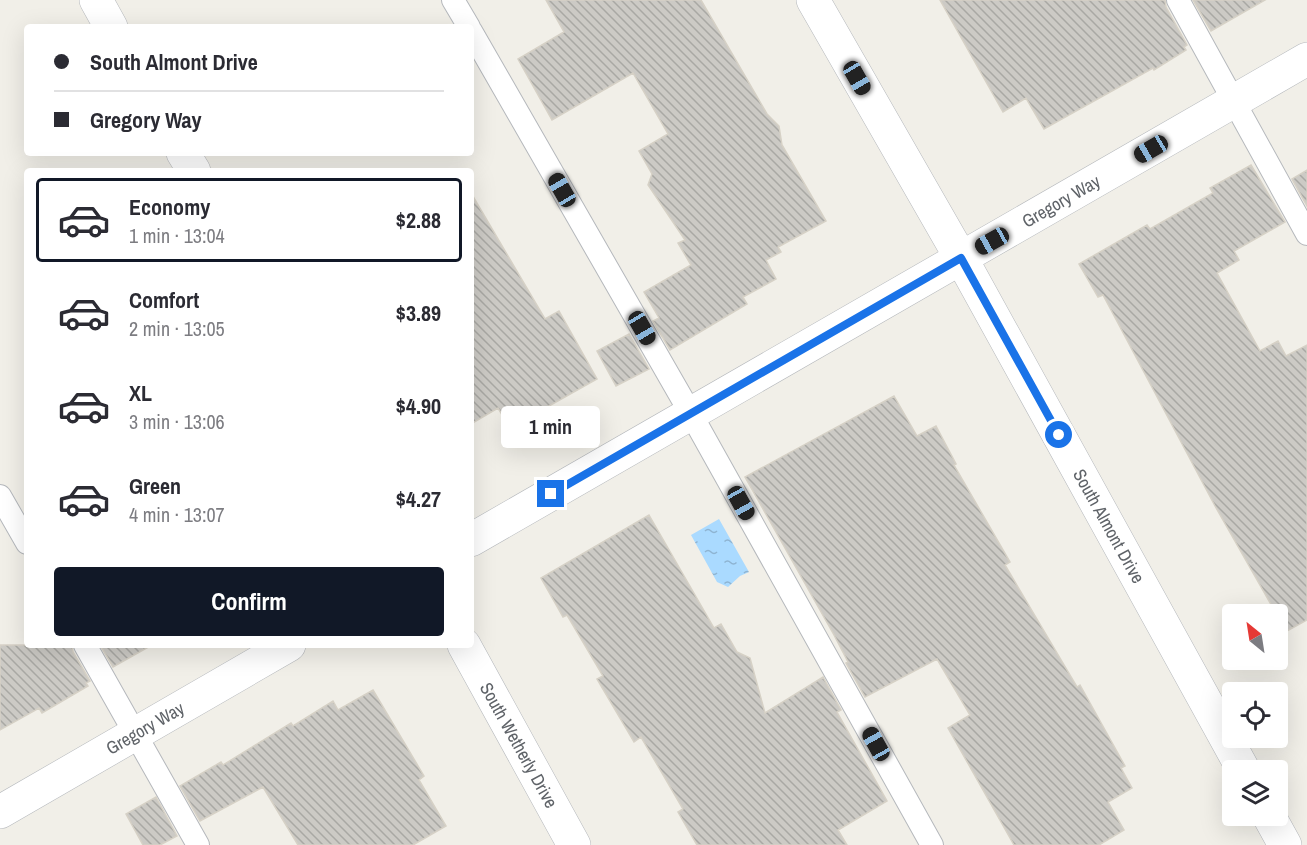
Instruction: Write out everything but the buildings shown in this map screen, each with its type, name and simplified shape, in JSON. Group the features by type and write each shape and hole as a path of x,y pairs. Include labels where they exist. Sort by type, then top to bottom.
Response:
{"street":[{"path":"96,0 109,24"},
{"name":"South Almont Drive","path":"813,0 961,258 1238,760"},
{"name":"Gregory Way","path":"474,538 1307,59"},
{"name":"Gregory Way","path":"0,812 284,648"},
{"name":"South Wetherly Drive","path":"466,648 574,845"},
{"path":"1275,826 1285,845"}],"lane":[{"path":"453,0 467,24"},
{"path":"1178,0 1307,234"},
{"path":"474,36 691,414 932,845"},
{"path":"0,496 24,538"},
{"path":"87,648 198,845"}],"water":[{"path":"719,519 749,572 740,576 728,587 717,582 691,535"}],"route":[{"path":"551,494 961,258 1059,435"}]}
